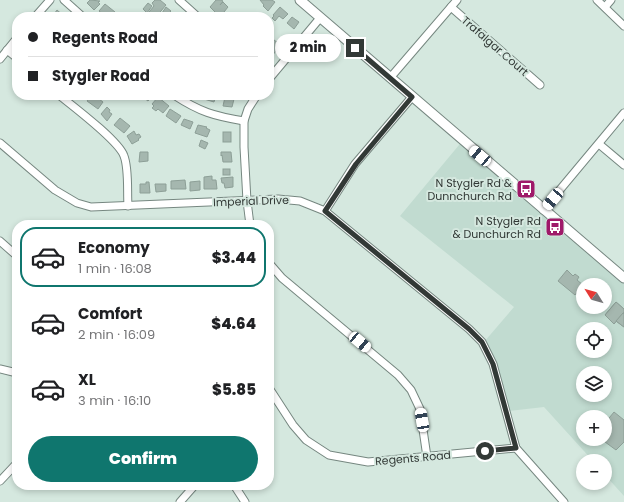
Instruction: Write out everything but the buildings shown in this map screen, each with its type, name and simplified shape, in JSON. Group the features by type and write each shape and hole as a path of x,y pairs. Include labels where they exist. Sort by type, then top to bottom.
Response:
{"main road":[{"path":"300,0 624,278"}],"street":[{"path":"39,12 50,0"},
{"path":"64,0 77,12"},
{"path":"179,0 192,12"},
{"path":"390,78 457,0"},
{"path":"597,0 624,26"},
{"path":"605,7 611,0"},
{"name":"Trafalgar Court","path":"451,7 540,85"},
{"path":"274,72 320,18"},
{"path":"0,59 12,45"},
{"path":"8,50 12,54"},
{"path":"325,211 356,164 412,97"},
{"path":"65,100 115,143 124,156 128,206"},
{"path":"182,100 194,108 218,117 244,121"},
{"path":"249,220 244,147 244,121 248,109 254,100"},
{"path":"543,210 624,113"},
{"name":"Imperial Drive","path":"0,143 55,190 77,203 91,207 278,199 300,200 325,211 469,329 482,342 493,364 516,448 564,502"},
{"path":"599,144 624,165"},
{"path":"0,241 12,252"},
{"path":"274,269 282,278 398,375 411,390 420,409 426,457"},
{"path":"0,369 12,372"},
{"name":"Regents Road","path":"274,396 292,425 306,440 329,455 368,462 516,448"},
{"path":"0,481 12,468"},
{"path":"180,502 191,490"},
{"path":"237,490 245,502"}],"shaded area":[{"path":"464,139 624,274 624,496 612,483 612,454 587,454 579,446 612,446 612,410 576,410 576,442 544,407 509,411 484,342 514,307 400,216"}],"place":[{"name":"N Stygler Rd & Dunnchurch Rd","path":"526,189"},
{"name":"N Stygler Rd & Dunchurch Rd","path":"555,227"}],"route":[{"path":"355,48 412,97 356,164 325,211 469,329 482,342 493,364 516,448 485,451"}]}
